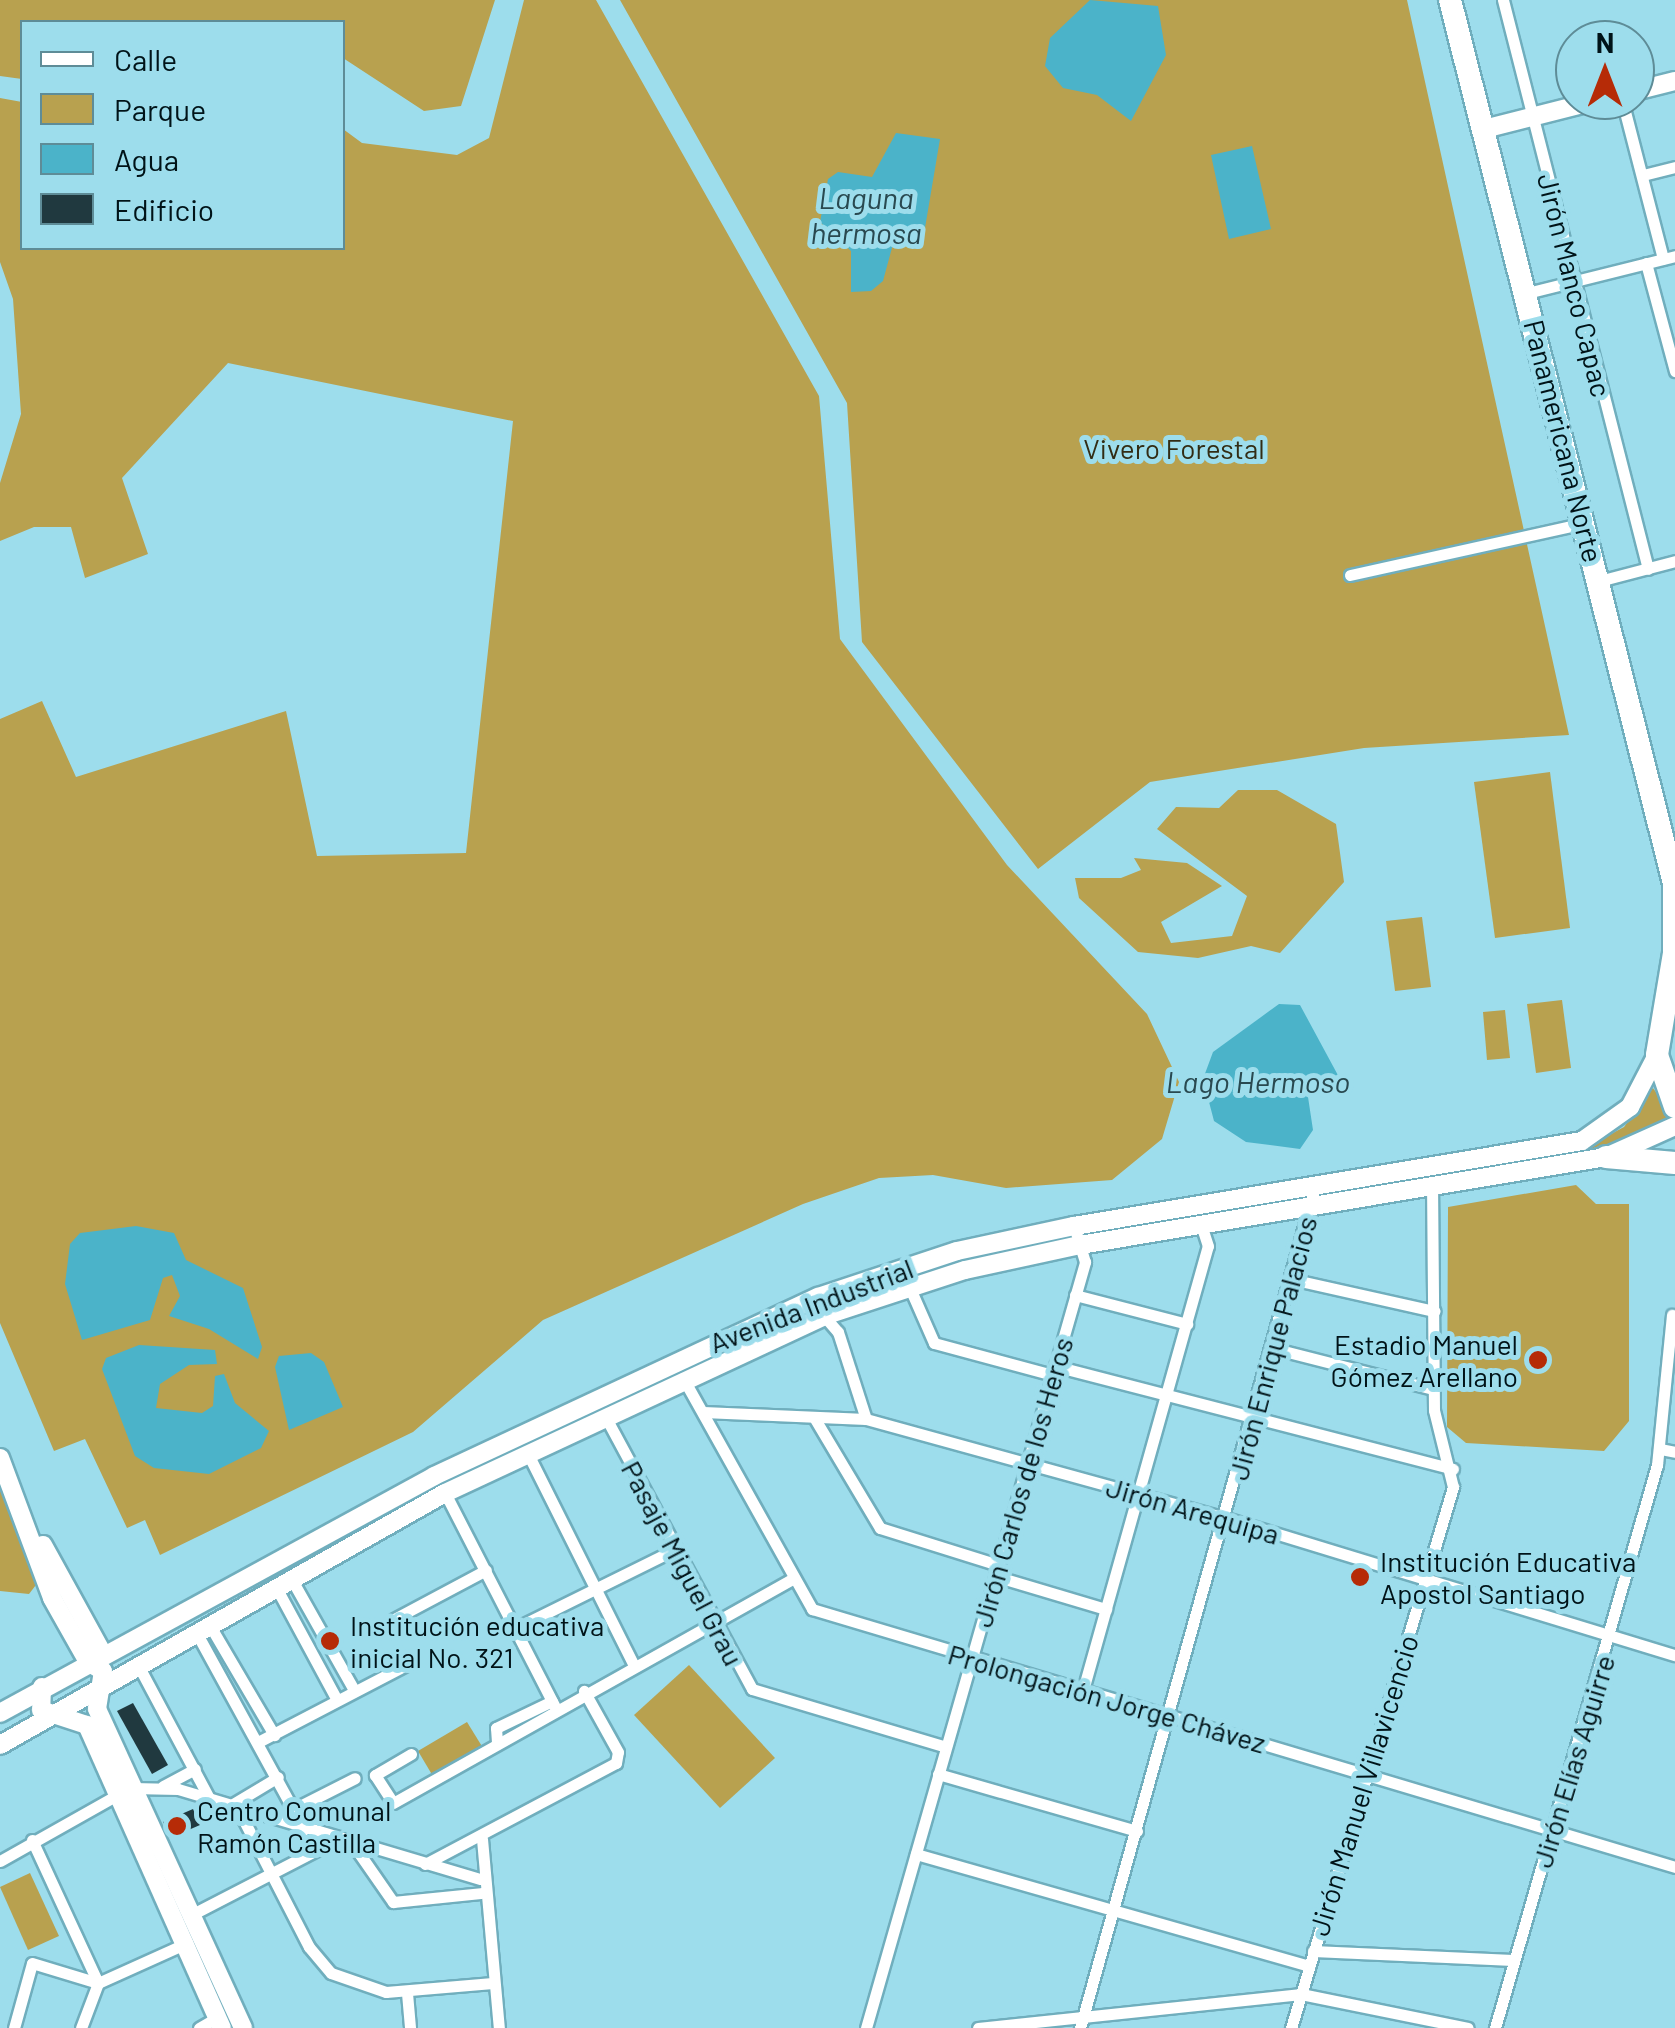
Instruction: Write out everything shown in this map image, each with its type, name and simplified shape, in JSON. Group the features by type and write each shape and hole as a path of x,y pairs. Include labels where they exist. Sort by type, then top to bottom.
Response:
{"highway":[{"name":"Panamericana Norte","path":"1450,0 1674,885 1674,953 1664,1040"},
{"path":"1664,1040 1675,1107"},
{"path":"1606,1157 1675,1163"}],"main road":[{"path":"1484,130 1555,111"},
{"name":"Avenida Industrial","path":"0,1713 434,1476 673,1362 894,1270 1074,1226 1582,1141 1630,1107 1664,1040"},
{"name":"Avenida Industrial","path":"0,1745 444,1493 824,1316 908,1286 1080,1246 1606,1157 1675,1126"},
{"path":"3,1466 103,1670 98,1710 126,1791 192,1941 219,2023"},
{"path":"42,1687 37,1703 87,1725 126,1791 190,1916 192,1941 243,2028"}],"street":[{"name":"Jirón Manco Capac","path":"1503,0 1648,569"},
{"path":"1527,293 1669,257 1628,120"},
{"path":"1643,175 1675,167"},
{"path":"1646,263 1675,370"},
{"path":"1350,575 1584,523"},
{"path":"1599,581 1675,561"},
{"name":"Jirón Enrique Palacios","path":"1082,2023 1226,1518 1315,1187"},
{"name":"Jirón Manuel Villavicencio","path":"1291,2028 1426,1577 1453,1469 1433,1389 1432,1188"},
{"name":"Jirón Carlos de los Heros","path":"866,2028 1085,1262 1074,1226"},
{"path":"1083,1690 1208,1246 1202,1227"},
{"path":"1290,1279 1434,1311"},
{"path":"908,1286 934,1343 1165,1394 1453,1469"},
{"path":"1076,1295 1187,1324"},
{"name":"Jirón Elías Aguirre","path":"1495,2028 1660,1449 1672,1315"},
{"path":"824,1316 838,1332 866,1419"},
{"path":"1272,1348 1433,1389"},
{"name":"Prolongación Jorge Chávez","path":"673,1362 790,1580 812,1609 1675,1867"},
{"name":"Jirón Arequipa","path":"703,1412 866,1419 1226,1518 1675,1655"},
{"name":"Pasaje Miguel Grau","path":"605,1416 713,1623 760,1696 946,1747"},
{"path":"814,1419 880,1528 1106,1609"},
{"path":"1660,1449 1675,1452"},
{"path":"528,1454 633,1664"},
{"path":"444,1493 553,1704"},
{"path":"514,1629 674,1550"},
{"path":"394,1619 486,1570"},
{"path":"412,1754 375,1774 393,1803 553,1704 790,1580"},
{"path":"285,1584 354,1690"},
{"path":"285,1584 336,1698"},
{"path":"203,1628 274,1734"},
{"path":"203,1628 304,1829"},
{"path":"260,1742 336,1698 414,1661"},
{"path":"138,1665 212,1803"},
{"path":"425,1864 482,1839 616,1764 618,1752 584,1691"},
{"path":"0,1861 126,1791 164,1786 195,1769"},
{"path":"938,1774 1136,1831"},
{"path":"233,1808 278,1777"},
{"path":"294,1809 356,1778"},
{"path":"164,1786 480,1878"},
{"path":"233,1808 270,1876 332,1974 366,1990 407,1993 493,1984"},
{"path":"190,1916 338,1839"},
{"path":"482,1839 481,1893 499,2028"},
{"path":"32,1840 98,1983 81,2028"},
{"path":"352,1843 393,1902 481,1893"},
{"path":"916,1854 1309,1966"},
{"path":"14,2028 32,1963 98,1983 192,1941"},
{"path":"1313,1951 1513,1960"},
{"path":"407,1993 410,2028"},
{"path":"978,2028 1082,2023 1301,1994 1468,2028"},
{"path":"199,2028 219,2023"}],"green space":[{"path":"0,0 495,0 461,106 424,111 345,59 345,20 20,20 20,79 0,76"},
{"path":"524,0 596,0 819,396 840,639 1007,865 1147,1014 1179,1082 1162,1139 1112,1180 1006,1188 933,1175 879,1178 803,1204 543,1320 413,1432 160,1555 145,1520 127,1528 85,1439 54,1451 0,1323 0,719 42,701 76,777 286,711 317,856 466,853 513,421 228,363 122,478 148,554 85,578 71,527 34,527 0,541 0,483 21,414 13,299 0,262 0,98 20,102 20,250 345,250 345,130 362,143 457,155 489,138"},
{"name":"Vivero Forestal","path":"620,0 1407,0 1569,735 1364,748 1150,782 1038,869 862,642 847,403"},
{"path":"1550,772 1570,928 1495,938 1474,782"},
{"path":"1238,790 1277,790 1336,824 1344,882 1280,953 1251,946 1198,958 1138,952 1079,898 1075,878 1121,878 1141,870 1134,858 1187,863 1222,886 1161,922 1171,943 1232,936 1247,896 1157,829 1176,807 1219,808"},
{"path":"1422,917 1431,987 1395,991 1386,921"},
{"path":"1562,1000 1571,1068 1536,1073 1527,1004"},
{"path":"1505,1010 1510,1058 1487,1060 1483,1012"},
{"path":"1653,1088 1675,1119 1602,1154 1323,1195 1585,1148 1624,1127"},
{"name":"Estadio Manuel Gómez Arellano","path":"1576,1185 1596,1204 1629,1204 1629,1421 1604,1451 1466,1443 1447,1427 1448,1207"},
{"path":"0,1486 39,1581 29,1594 0,1591"},
{"path":"689,1665 775,1758 720,1808 634,1715"},
{"path":"467,1722 483,1748 434,1778 418,1751"},
{"path":"30,1873 59,1936 28,1950 0,1887"}],"water":[{"path":"1090,0 1158,6 1166,55 1131,121 1097,95 1063,88 1045,66 1050,38"},
{"name":"Laguna hermosa","path":"896,133 940,139 925,228 893,244 883,281 871,291 851,292 851,251 820,222 828,179 838,172 872,177"},
{"path":"1252,146 1271,229 1229,239 1211,155"},
{"name":"Lago Hermoso","path":"1279,1004 1300,1005 1340,1079 1308,1097 1313,1130 1300,1149 1246,1142 1214,1121 1203,1079 1213,1052"},
{"path":"136,1226 174,1233 186,1260 243,1288 262,1347 258,1359 209,1329 169,1316 180,1296 172,1275 163,1278 150,1320 82,1340 65,1284 70,1244 80,1233"},
{"path":"139,1345 215,1350 217,1364 189,1365 160,1384 156,1408 202,1413 213,1406 215,1376 224,1374 235,1403 269,1431 261,1448 209,1474 154,1468 135,1456 102,1369 106,1358"},
{"path":"311,1353 324,1362 343,1407 289,1430 275,1367 279,1356"}],"building":[{"path":"133,1703 168,1765 152,1774 117,1711"},
{"name":"Centro Comunal Ramón Castilla","path":"193,1809 200,1825 170,1838 163,1822"}],"place":[{"name":"Estadio Manuel Gómez Arellano","path":"1538,1360"},
{"name":"Institución Educativa Apostol Santiago","path":"1360,1577"},
{"name":"Institución educativa inicial No. 321","path":"330,1641"},
{"name":"Centro Comunal Ramón Castilla","path":"177,1826"}]}
